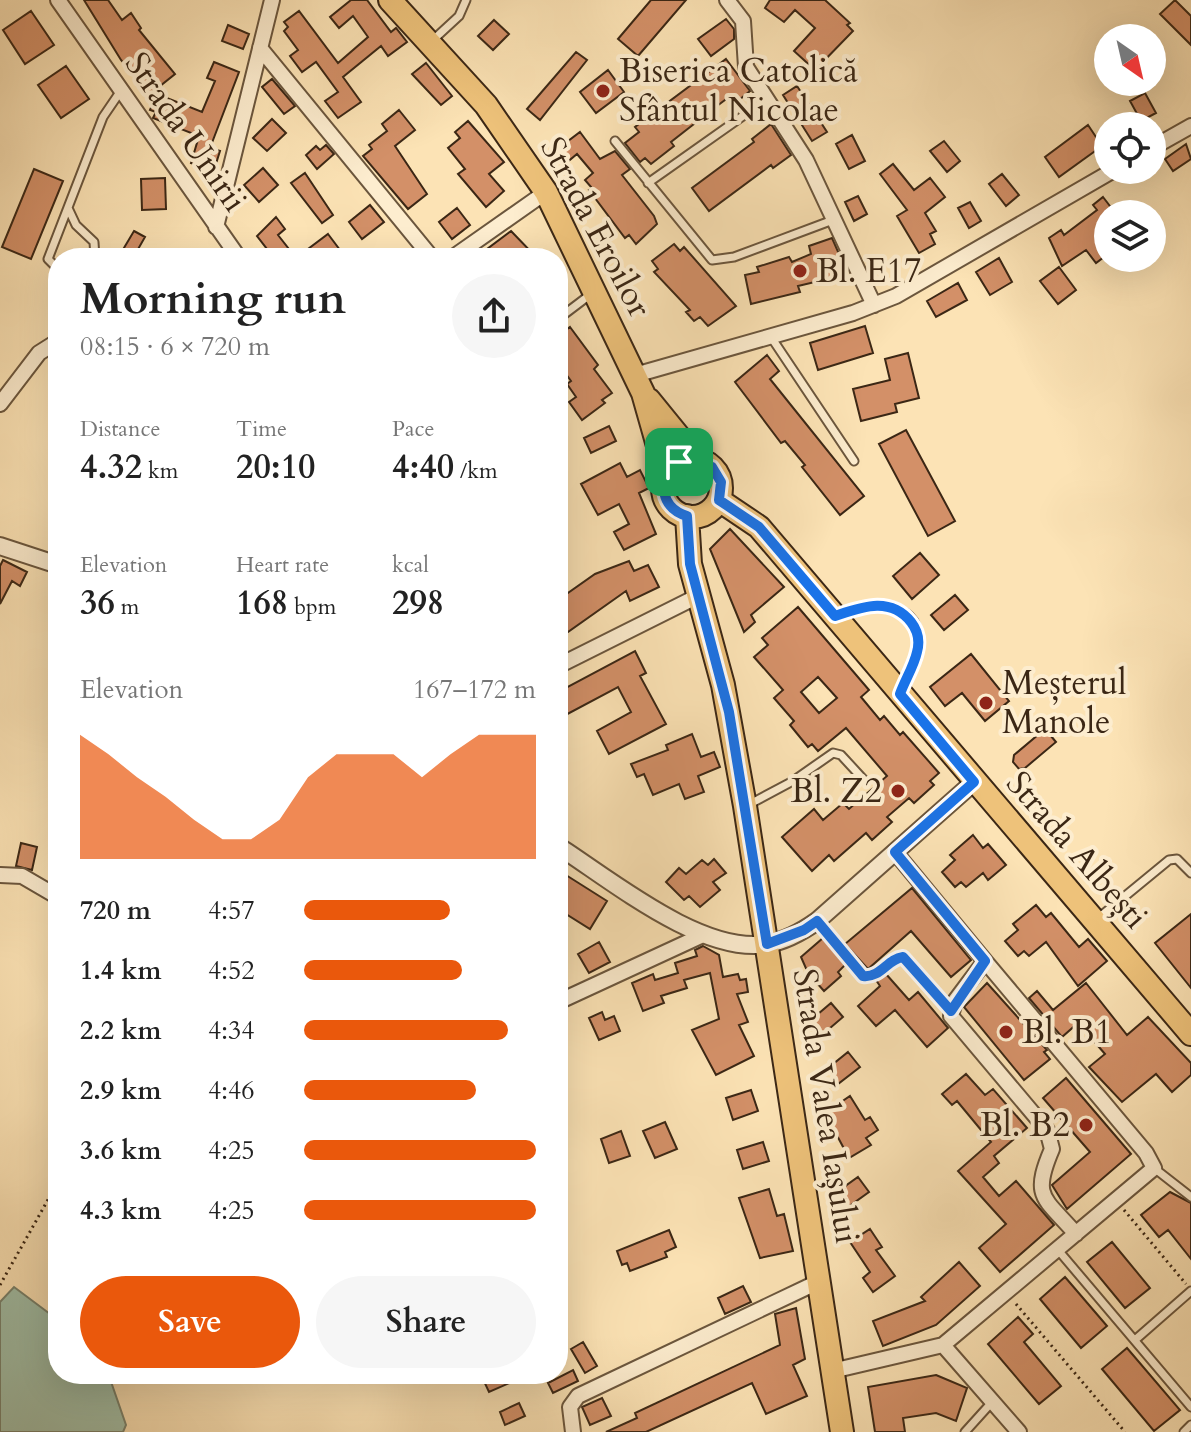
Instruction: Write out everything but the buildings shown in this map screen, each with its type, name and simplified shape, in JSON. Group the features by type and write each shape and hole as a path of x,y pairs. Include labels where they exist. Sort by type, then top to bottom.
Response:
{"main road":[{"name":"Strada Eroilor","path":"390,0 431,41 486,105 546,192 639,384 666,474"},
{"path":"639,384 697,459 718,474 719,500 706,513 679,514 666,501 663,492 666,474 679,462 697,459"},
{"name":"Strada Albești","path":"719,500 759,527 1191,1034"},
{"name":"Strada Valea Iașului","path":"687,516 686,541 723,685 745,806 842,1432"}],"street":[{"name":"Strada Unirii","path":"58,0 232,248"},
{"path":"216,227 272,0"},
{"path":"727,0 743,21 746,67 806,160 874,305"},
{"path":"260,48 424,248"},
{"path":"1166,140 1191,126"},
{"path":"639,384 770,335 874,305 1094,181"},
{"path":"466,248 546,192"},
{"path":"0,404 39,353 48,347"},
{"path":"0,546 48,562"},
{"path":"568,661 698,596"},
{"path":"568,852 703,935 749,945 767,944 804,930 817,921 974,782"},
{"path":"832,1371 943,1345 1154,1168 1146,1153 895,852"},
{"path":"0,875 22,876 48,891"},
{"path":"568,997 703,935"},
{"path":"985,961 951,1011 957,1024 1047,1130 1052,1149 1039,1176 1040,1187 1044,1197 1076,1234"},
{"name":"Strada Valea Iașului","path":"573,1432 570,1407 578,1396 818,1282"},
{"path":"943,1345 1019,1432"}],"lane":[{"path":"431,41 459,16 466,0"},
{"path":"52,248 103,117 120,92"},
{"path":"648,183 768,99"},
{"path":"615,141 712,260 734,257 835,219"},
{"path":"68,208 76,225 94,242 94,248"},
{"path":"568,312 595,292"},
{"path":"770,335 854,461"},
{"path":"835,616 873,605 898,609 907,617 916,629 918,651 900,694"},
{"path":"745,806 793,781 833,753 841,755 864,780"},
{"path":"1094,922 1169,860 1177,859 1191,873"},
{"path":"817,921 863,976 876,974 895,958 903,957 951,1011"},
{"path":"1154,1168 1191,1197"},
{"path":"1057,1250 1191,1407"},
{"path":"1135,1340 1191,1291"},
{"path":"965,1432 993,1401"},
{"path":"1184,1432 1191,1425"}],"path":[{"path":"0,1285 48,1200"},
{"path":"1116,1200 1191,1291"},
{"path":"1007,1292 1125,1432"}],"shaded area":[{"path":"14,1287 48,1312 48,1384 112,1384 126,1425 123,1432 0,1432 0,1302"}],"place":[{"name":"Biserica Catolică Sfântul Nicolae","path":"603,91"},
{"name":"Bl. E17","path":"800,271"},
{"name":"Meșterul Manole","path":"986,703"},
{"name":"Bl. Z2","path":"898,791"},
{"name":"Bl. B1","path":"1006,1032"},
{"name":"Bl. B2","path":"1086,1125"}],"route":[{"path":"697,459 712,467 721,482 719,500 759,527 835,616 873,605 887,606 898,609 916,629 918,651 900,694 974,782 895,852 985,961 951,1011 903,957 895,958 870,977 863,976 817,921 804,930 767,944 729,712 690,564 686,541 687,516 671,508 663,492 666,474 679,462 697,459"}]}
